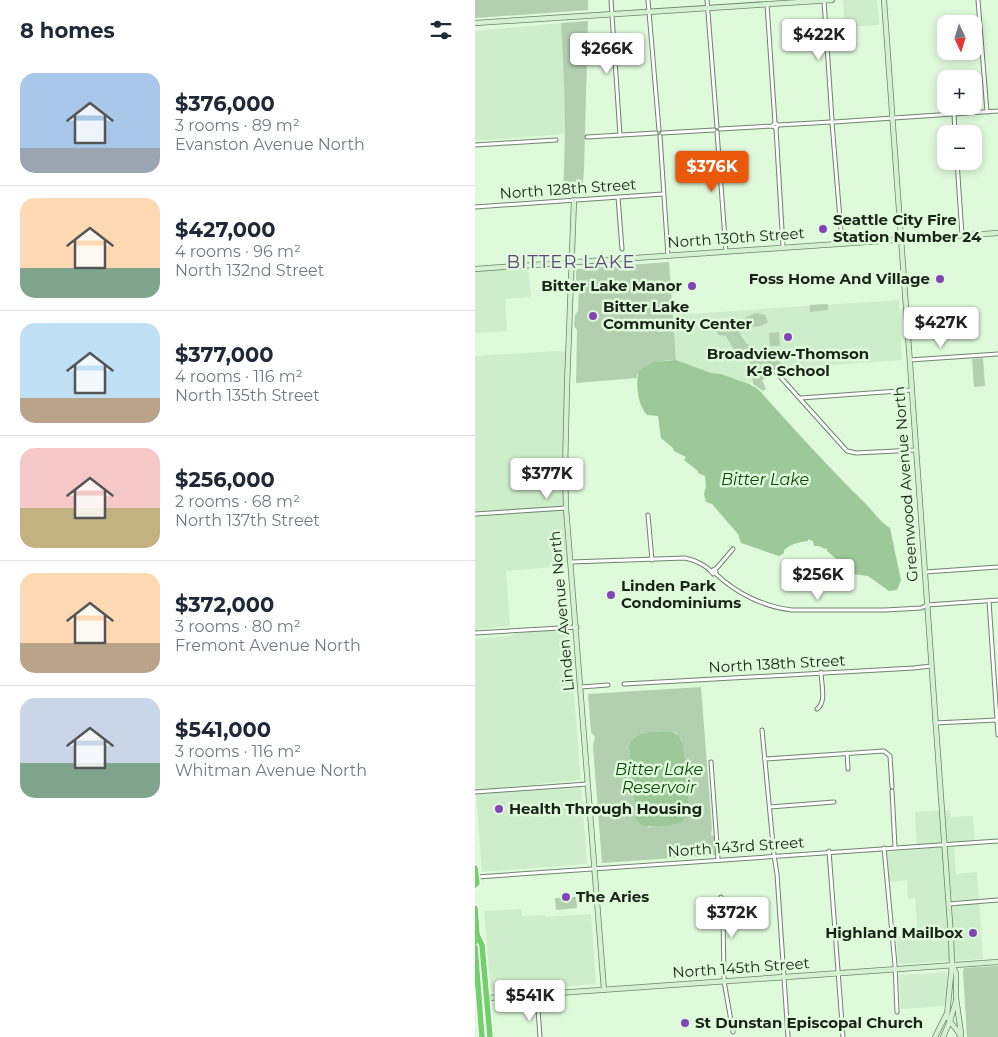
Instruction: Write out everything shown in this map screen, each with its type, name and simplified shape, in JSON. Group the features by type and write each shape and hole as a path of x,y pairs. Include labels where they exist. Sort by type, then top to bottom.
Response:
{"highway":[{"path":"475,868 477,883 475,885"},
{"path":"475,908 477,934 475,942"},
{"path":"477,934 483,945 490,1037"},
{"path":"475,947 482,1037"}],"main road":[{"path":"475,23 708,8 766,2 832,0"},
{"name":"Greenwood Avenue North","path":"885,0 949,904 952,965 947,1017 957,1028 961,1037"},
{"name":"Linden Avenue North","path":"574,200 565,471 566,508 577,627 593,868 604,990"},
{"name":"North 130th Street","path":"475,269 998,233"},
{"name":"North 145th Street","path":"487,998 998,962"},
{"name":"Greenwood Avenue North","path":"952,965 956,973 956,998 961,1037"},
{"path":"943,1037 950,1021 956,998"},
{"path":"935,1037 947,1011"}],"street":[{"path":"611,0 620,135"},
{"path":"649,0 668,256"},
{"path":"707,0 725,252"},
{"path":"824,0 842,243"},
{"path":"978,0 986,112"},
{"path":"766,2 783,247"},
{"path":"982,112 998,111"},
{"path":"587,137 937,114"},
{"path":"475,145 556,140"},
{"path":"958,170 962,235"},
{"name":"North 128th Street","path":"475,207 663,194"},
{"path":"618,197 622,249"},
{"path":"910,360 998,354"},
{"path":"775,371 849,452 916,450"},
{"path":"801,398 912,390"},
{"path":"475,514 566,508"},
{"path":"648,514 652,560"},
{"path":"714,571 733,549"},
{"path":"571,562 685,558 714,571 723,581 739,591 777,608 885,610 998,600"},
{"path":"925,572 998,567"},
{"path":"989,601 998,735"},
{"path":"475,633 577,627"},
{"name":"North 138th Street","path":"624,684 931,666"},
{"path":"817,708 823,701 821,672"},
{"path":"581,687 608,685"},
{"path":"935,723 997,720"},
{"path":"762,730 777,874 788,1037"},
{"path":"766,759 881,750 887,752 890,756 895,847"},
{"path":"847,753 848,769"},
{"path":"711,762 718,859"},
{"path":"475,792 587,784"},
{"path":"770,807 834,802"},
{"name":"North 143rd Street","path":"476,877 829,851 998,841"},
{"path":"884,848 897,1012"},
{"path":"829,851 843,1037"},
{"path":"721,897 724,981 733,1032"},
{"path":"949,904 998,900"},
{"path":"537,995 540,1037"}],"shaded area":[{"path":"475,0 588,0 588,10 475,18"},
{"path":"843,0 877,0 879,25 845,27"},
{"path":"588,21 582,195 563,196 565,110 561,23"},
{"path":"561,23 566,88 564,134 475,141 475,31"},
{"path":"669,262 676,360 659,361 650,364 637,375 637,378 576,383 577,330 574,326 575,315 578,311 579,283 576,280 576,269"},
{"path":"528,266 531,297 505,299 507,331 475,333 475,269"},
{"name":"Broadview-Thomson K-8 School","path":"899,300 902,360 778,369 749,384 676,360 673,315"},
{"path":"828,304 828,310 810,312 810,305"},
{"path":"757,313 765,315 768,322 755,326 743,322 746,317"},
{"path":"721,322 735,322 742,337 751,347 764,353 780,355 781,368 762,380 766,389 763,391 753,384 752,371 766,363 751,366 749,358 735,351 726,336 718,335 715,325"},
{"path":"779,332 780,346 770,346 769,333"},
{"path":"557,351 569,352 565,471 570,546 565,566 506,571 510,626 475,630 475,356"},
{"path":"983,358 985,386 974,387 972,359"},
{"path":"567,629 569,634 581,780 536,784 536,786 475,790 475,639 510,636 517,632"},
{"path":"701,687 711,835 714,836 715,855 602,863 593,746 595,737 591,732 588,694","holes":["671,731 676,733 682,740 685,820 675,824 648,827 635,815 629,746 631,741 640,734"]},
{"path":"581,787 587,864 482,872 476,793"},
{"path":"950,810 951,817 973,816 975,845 954,847 956,874 977,872 983,959 901,964 898,962 896,937 918,935 915,898 908,899 907,880 889,882 887,852 917,849 915,812"},
{"path":"576,897 577,908 556,910 555,898"},
{"path":"521,909 522,916 545,915 545,917 591,914 596,984 491,992 484,911"},
{"path":"998,966 998,1037 967,1037 964,968"},
{"path":"947,972 947,996 944,1006 901,1009 899,975"}],"water":[{"name":"Bitter Lake","path":"676,360 711,373 721,374 758,389 880,520 890,528 901,580 897,590 889,591 868,576 854,574 827,551 827,548 814,546 813,541 808,539 808,541 789,546 779,556 741,543 738,534 712,504 706,502 704,494 706,486 705,476 698,473 684,460 686,457 674,451 661,438 658,416 647,415 641,406 637,388 639,371 653,362"},
{"name":"Bitter Lake Reservoir","path":"671,731 679,736 683,744 689,811 686,818 680,823 656,826 642,825 637,821 635,815 629,746 631,741 640,734"}],"place":[{"name":"Seattle City Fire Station Number 24","path":"823,229"},
{"name":"Foss Home And Village","path":"940,279"},
{"name":"Bitter Lake Manor","path":"692,286"},
{"name":"Bitter Lake Community Center","path":"593,316"},
{"name":"Broadview-Thomson K-8 School","path":"788,337"},
{"name":"Linden Park Condominiums","path":"611,595"},
{"name":"Health Through Housing","path":"499,809"},
{"name":"The Aries","path":"566,897"},
{"name":"Highland Mailbox","path":"973,933"},
{"name":"St Dunstan Episcopal Church","path":"685,1023"}],"district":[{"name":"BITTER LAKE","path":"571,262"}]}
